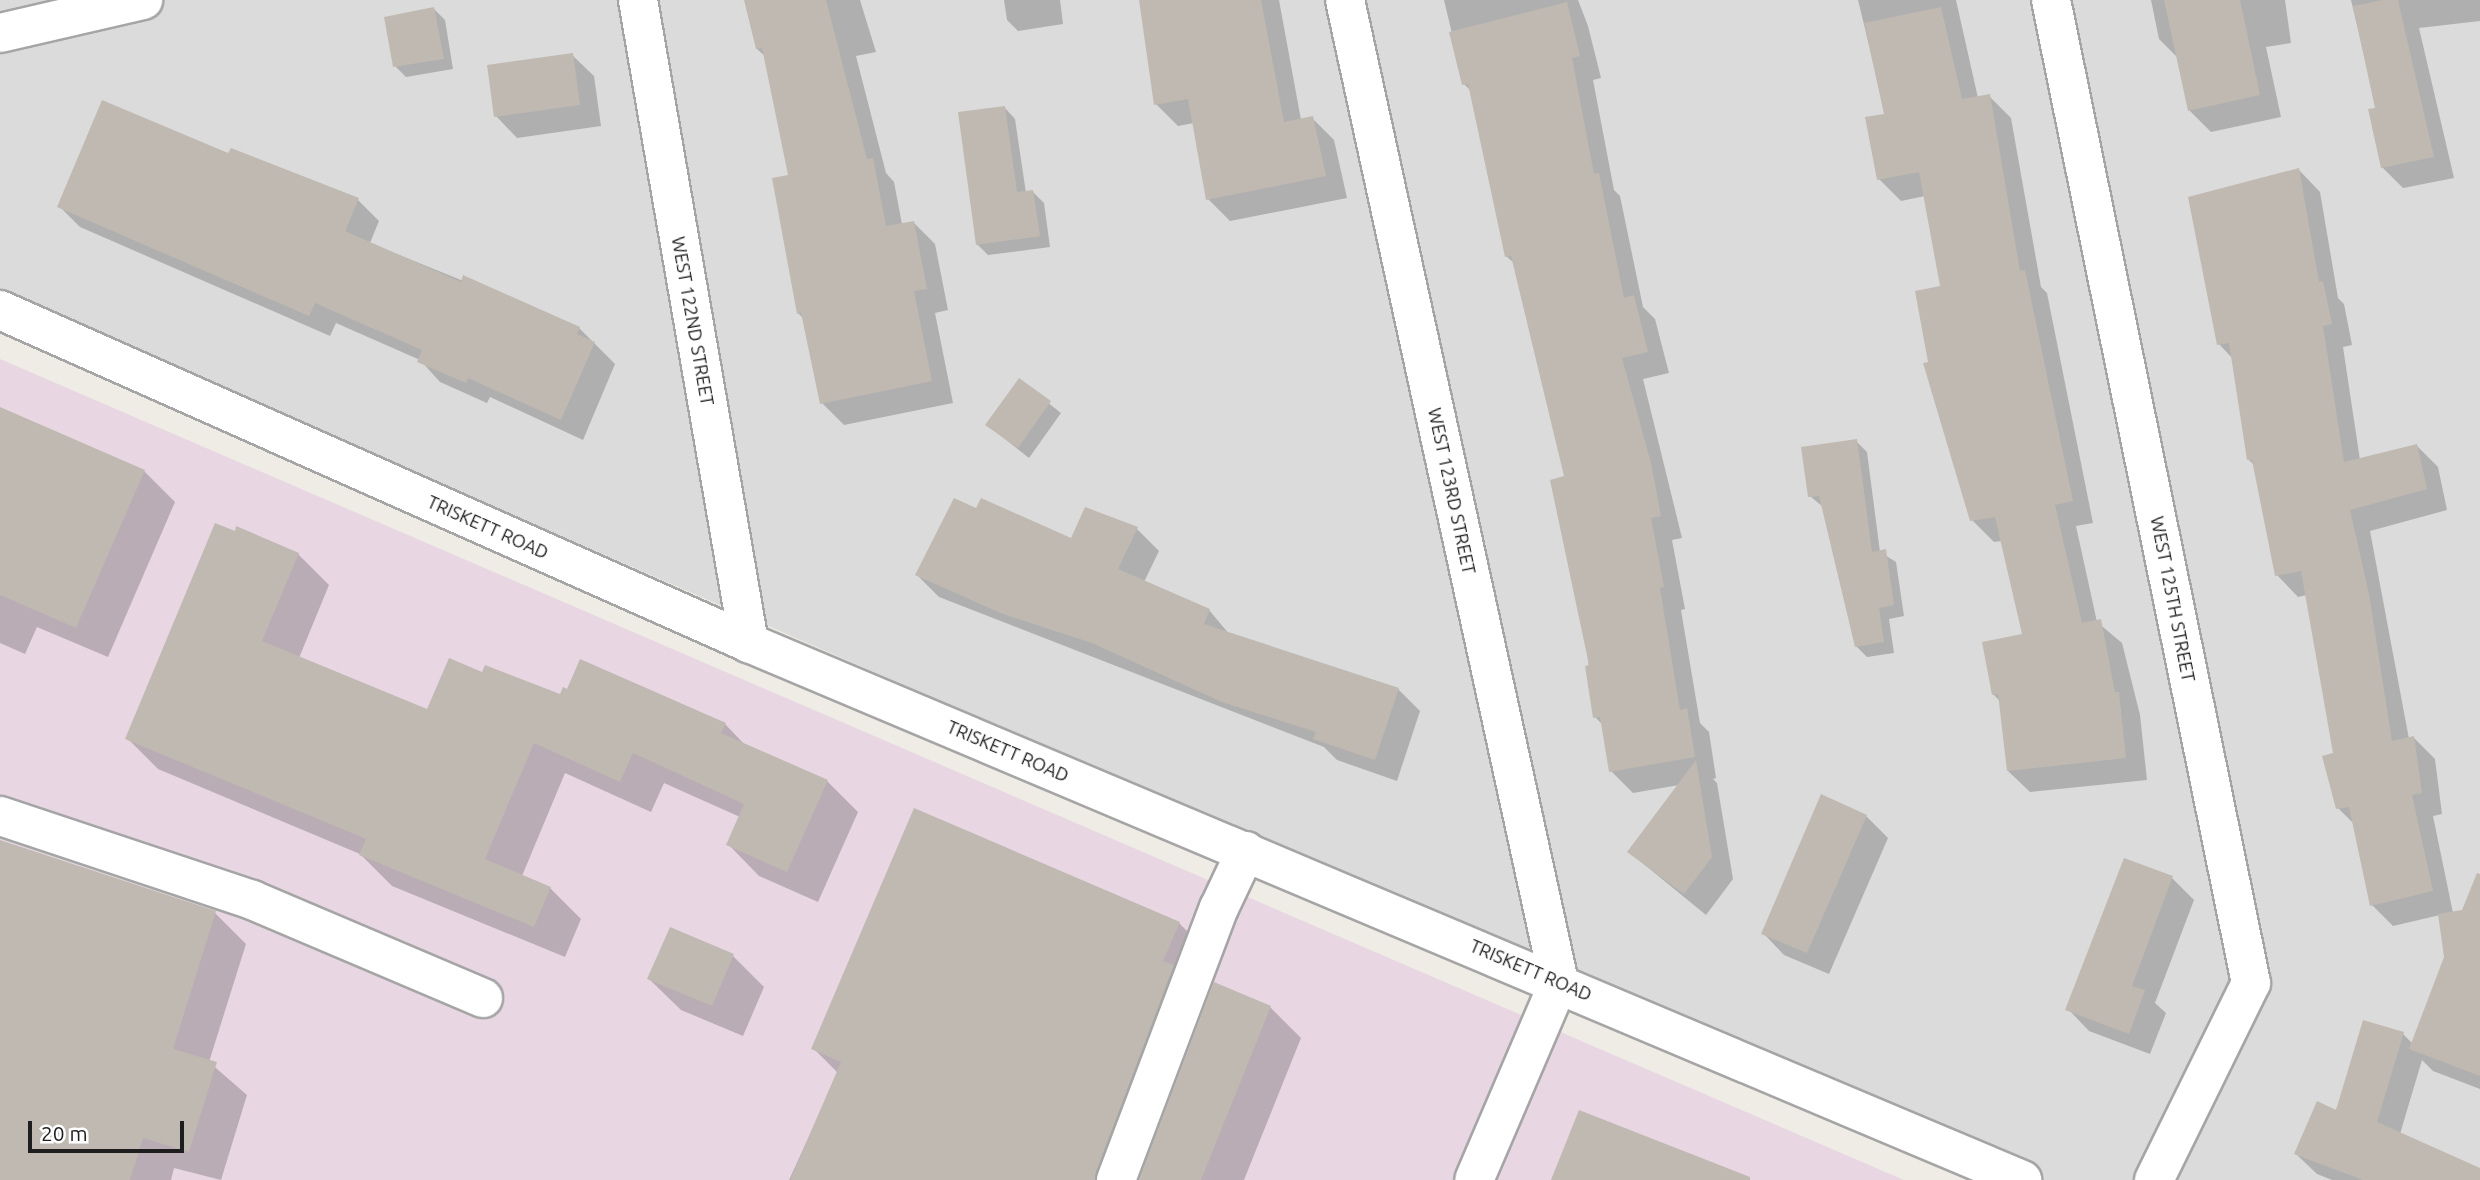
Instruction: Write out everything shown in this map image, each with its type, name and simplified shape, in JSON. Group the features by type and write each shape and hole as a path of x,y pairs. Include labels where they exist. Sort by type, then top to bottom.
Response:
{"street":[{"path":"0,33 143,0"},
{"name":"WEST 122ND STREET","path":"638,0 749,643"},
{"name":"WEST 123RD STREET","path":"1345,0 1559,982"},
{"name":"WEST 125TH STREET","path":"2051,0 2251,983 2154,1180"},
{"name":"TRISKETT ROAD","path":"0,310 749,643 1559,982 2022,1180"},
{"path":"0,816 252,900 483,998"},
{"path":"1116,1180 1219,908 1246,850"},
{"path":"1474,1180 1559,982"}],"shaded area":[{"path":"0,0 2480,0 2480,1180 2042,1180 0,292"},
{"path":"0,359 1651,1071 1904,1180 0,1180"}],"building":[{"path":"744,0 826,0 867,159 873,158 886,226 914,221 927,289 914,291 932,381 820,404 801,313 797,314 772,178 788,175 762,48 756,49"},
{"path":"1139,0 1261,0 1284,122 1313,116 1326,176 1206,200 1188,99 1154,105"},
{"path":"2164,0 2240,0 2260,95 2188,111"},
{"path":"2398,0 2434,157 2381,168 2368,109 2375,108 2353,6"},
{"path":"1567,2 1580,56 1572,58 1594,174 1599,173 1624,298 1634,295 1648,352 1622,358 1651,463 1661,516 1651,518 1664,587 1660,588 1680,710 1687,708 1695,757 1609,772 1600,717 1593,718 1585,666 1589,665 1550,480 1564,476 1511,256 1505,257 1468,84 1462,85 1449,32"},
{"path":"434,7 444,59 393,67 384,17"},
{"path":"1941,7 1962,99 1990,94 2020,271 2025,270 2073,501 2055,505 2082,623 2101,619 2115,692 2119,692 2126,758 2007,771 1998,694 1992,695 1982,642 2022,634 1995,517 1970,521 1923,363 1928,362 1915,291 1940,286 1919,172 1877,180 1865,117 1884,114 1864,23"},
{"path":"573,53 580,105 494,117 487,65"},
{"path":"102,100 228,153 231,148 359,198 345,231 461,282 463,275 580,327 577,334 595,342 561,420 468,378 466,383 417,362 422,350 315,303 309,316 57,207"},
{"path":"1005,106 1017,192 1033,190 1040,236 976,245 958,112"},
{"path":"2299,168 2319,282 2323,281 2332,324 2323,326 2344,462 2417,444 2427,489 2350,510 2369,594 2392,741 2414,736 2422,793 2412,795 2433,891 2370,906 2349,807 2336,809 2322,756 2333,753 2301,571 2275,576 2252,460 2247,460 2229,343 2217,345 2188,197"},
{"path":"1019,378 1051,401 1018,448 985,425"},
{"path":"0,407 145,470 76,628 0,595"},
{"path":"1857,439 1872,552 1886,549 1894,605 1879,608 1884,642 1855,647 1819,496 1808,497 1801,447"},
{"path":"954,498 976,508 981,498 1071,538 1085,507 1138,527 1118,569 1210,609 1204,624 1399,688 1375,760 1313,739 1316,732 1222,702 1092,643 1003,614 915,575"},
{"path":"215,523 235,531 236,526 299,553 262,641 427,709 449,658 482,672 485,665 560,694 563,687 567,689 580,659 726,723 721,733 828,780 787,872 726,845 744,804 633,753 620,782 534,743 485,859 551,887 534,927 359,855 366,839 125,739"},
{"path":"1696,760 1712,857 1684,894 1627,852"},
{"path":"1821,794 1867,815 1807,953 1761,934"},
{"path":"914,808 1180,922 1163,961 1174,965 1095,1180 790,1180 841,1062 811,1049"},
{"path":"0,840 216,911 173,1049 217,1062 189,1152 143,1138 130,1180 0,1180"},
{"path":"2124,858 2173,876 2132,986 2145,990 2129,1034 2065,1010"},
{"path":"2477,873 2480,874 2480,1076 2409,1049 2444,957 2438,914 2462,910"},
{"path":"670,927 734,954 712,1006 647,979"},
{"path":"1214,982 1271,1006 1201,1180 1139,1180"},
{"path":"2363,1020 2404,1032 2377,1122 2480,1168 2480,1180 2363,1180 2294,1154 2317,1101 2336,1110"},
{"path":"1579,1110 1750,1177 1750,1180 1551,1180"}]}
